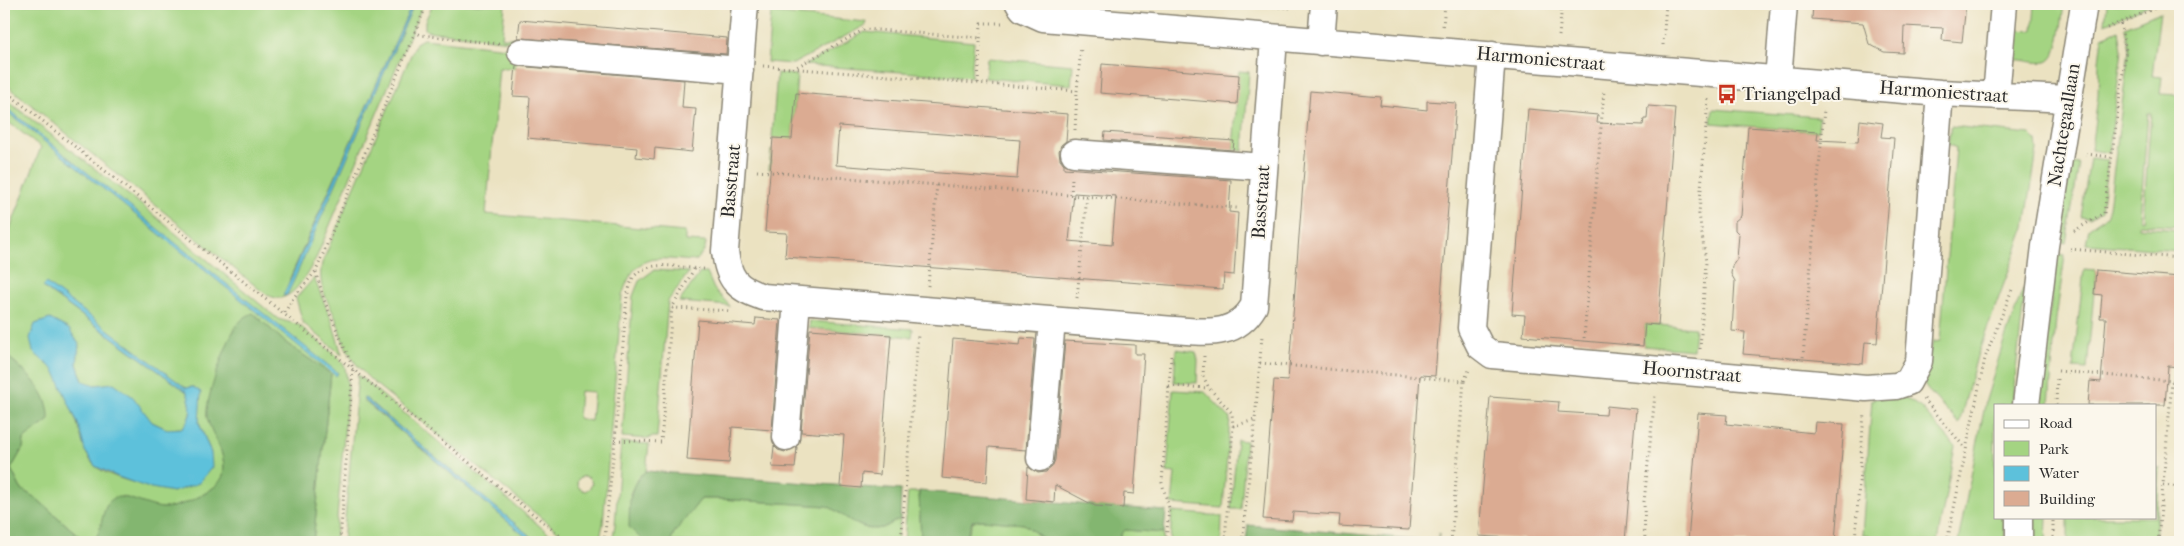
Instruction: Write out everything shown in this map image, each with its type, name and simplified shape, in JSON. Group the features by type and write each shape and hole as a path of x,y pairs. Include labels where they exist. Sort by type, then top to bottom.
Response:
{"street":[{"name":"Basstraat","path":"734,277 725,252 745,4"},
{"path":"1321,42 1324,4"},
{"path":"1778,80 1784,4"},
{"path":"1996,96 2004,4"},
{"name":"Nachtegaallaan","path":"2026,404 2045,246 2084,4"},
{"name":"Harmoniestraat","path":"1021,6 1043,18 1084,22 1274,39 1606,64 1826,84 2068,100"},
{"name":"Basstraat","path":"1254,306 1274,39"},
{"path":"521,52 740,68"},
{"path":"1480,346 1471,328 1492,55"},
{"path":"1908,382 1915,373 1919,361 1940,93"},
{"path":"1074,153 1264,167"},
{"path":"734,277 751,293 764,297 1205,332 1235,326 1246,318 1254,306"},
{"path":"786,437 797,300"},
{"path":"1040,458 1063,322"},
{"name":"Hoornstraat","path":"1480,346 1492,355 1866,388 1896,386 1908,382"},
{"path":"2019,542 2020,518"}],"path":[{"path":"284,314 293,298 316,271 427,4"},
{"path":"1239,4 1294,8"},
{"path":"1557,61 1562,4"},
{"path":"1661,69 1666,4"},
{"path":"2103,29 2160,6 2175,5 2180,7"},
{"path":"978,84 981,23 1008,23 1021,6"},
{"path":"740,68 793,69 1077,91 1084,22"},
{"path":"2074,231 2104,213 2126,50 2120,22"},
{"path":"793,69 865,29 980,38"},
{"path":"415,32 421,35 517,46 521,52"},
{"path":"1582,363 1606,64"},
{"path":"1698,373 1706,262 1699,214 1710,73"},
{"path":"1801,382 1826,84"},
{"path":"4,90 568,542"},
{"path":"2085,153 2112,157"},
{"path":"732,169 1260,210"},
{"path":"901,542 937,184"},
{"path":"1063,322 1087,196"},
{"path":"2045,246 2180,258"},
{"path":"604,542 627,296 634,278 643,270 654,265 694,269 734,277 736,312 672,308"},
{"path":"615,440 661,442 672,308 694,269"},
{"path":"316,271 324,300 353,368 340,542"},
{"path":"1947,542 1985,358 2015,282"},
{"path":"1242,542 1264,315 1254,306"},
{"path":"1166,542 1169,508 1162,483 1174,330"},
{"path":"1205,332 1203,376 1209,388 1232,413 1233,426 1225,542"},
{"path":"1451,542 1464,381 1480,346"},
{"path":"1260,363 1464,381"},
{"path":"1645,542 1644,502 1657,369"},
{"path":"2058,371 2180,382"},
{"path":"2158,542 2172,381"},
{"path":"1908,382 1966,448"},
{"path":"1169,386 1209,388"},
{"path":"1855,542 1866,388"},
{"path":"1233,426 1255,420"},
{"path":"2163,485 2180,487"},
{"path":"2053,518 2053,542"}],"green space":[{"path":"4,4 412,4 290,278 287,295 414,4 423,4 317,256 296,289 290,294 284,297 278,298 261,291 4,83"},
{"path":"433,4 505,4 502,38 518,38 517,42 427,31 425,29 425,21"},
{"path":"2035,4 2064,4 2057,45 2051,59 2046,62 2014,59 2016,30 2033,31"},
{"path":"2107,4 2151,4 2105,24"},
{"path":"2160,12 2152,76 2162,77 2160,94 2180,95 2180,227 2139,224 2139,227 2180,230 2180,251 2086,244 2089,228 2108,215 2129,50 2125,27","holes":["2148,113 2151,113 2143,220 2140,219"]},
{"path":"771,13 867,22 866,25 793,64 767,62"},
{"path":"2119,30 2122,50 2109,153 2091,150 2098,96 2102,37"},
{"path":"865,32 974,42 971,77 805,65"},
{"path":"423,39 517,49 515,68 499,68 486,214 685,232 685,241 706,242 705,249 696,261 659,259 641,264 634,270 622,296 603,524 599,542 571,542 373,382 349,353 324,292 321,279 322,263 416,43","holes":["580,391 594,392 591,421 578,418","584,476 590,478 592,484 585,491 579,488 577,482 579,478"]},
{"path":"987,58 1073,65 1071,85 985,78"},
{"path":"1239,71 1249,72 1243,151 1233,149"},
{"path":"777,73 797,75 790,170 769,169 771,150 779,151 780,139 772,138"},
{"path":"4,98 144,207 278,319 299,325 339,358 345,367 348,387 335,542 313,542 331,374 286,343 253,313 207,416 222,453 224,469 223,476 214,487 188,502 163,508 137,502 122,496 102,521 100,534 94,540 79,536 37,499 21,489 11,469 23,448 24,439 48,420 48,409 34,382 4,353 4,245 41,147 4,119 4,109 337,375 4,106","holes":["44,288 186,388 194,387 199,423 211,453 173,492 131,482 100,470 87,455 77,423 35,324 50,319 79,344 77,364 83,381 95,385 114,384 152,422 167,429 182,428 190,415 189,397 187,392"]},
{"path":"1713,109 1819,117 1818,132 1711,123"},
{"path":"1951,126 2030,134 2036,140 2037,150 2025,227 1977,356 1959,424 1927,389 1921,379 1933,342 1940,341 1956,148 1948,144"},
{"path":"2090,158 2108,160 2101,211 2090,218 2081,217"},
{"path":"2070,163 2079,164 2066,243 2059,241"},
{"path":"2057,254 2065,256 2056,319 2049,404 2038,404"},
{"path":"2084,269 2096,270 2087,369 2073,368"},
{"path":"654,270 689,272 668,301 657,437 650,437 649,439 622,437 633,296 639,281"},
{"path":"700,273 707,273 714,289 730,306 679,302"},
{"path":"314,278 332,321 342,355 303,323 296,298"},
{"path":"2023,289 2025,290 2012,404 1994,404 1994,518 2005,518 2005,542 1958,542 1986,400 2003,344"},
{"path":"253,313 286,343 331,374 313,542 4,542 4,353 41,391 48,409 49,420 24,439 23,448 11,469 21,489 37,499 79,536 94,540 107,505 115,498 125,498 160,508 173,507 199,497 220,481 223,475 223,459 207,417 209,399 221,360 234,330 242,320"},
{"path":"810,321 913,329 912,337 809,328"},
{"path":"1645,324 1695,328 1693,350 1643,346"},
{"path":"1176,349 1196,352 1198,360 1197,383 1174,382"},
{"path":"358,375 559,542 537,542 365,398 363,400 532,542 343,542"},
{"path":"1173,390 1205,392 1230,418 1223,508 1172,504 1175,473 1167,472"},
{"path":"1901,395 1921,408 1955,446 1937,542 1869,542 1869,536 1862,535 1872,399"},
{"path":"1237,440 1246,441 1241,509 1231,509"},
{"path":"621,442 649,444 646,471 638,477 630,494 638,535 644,542 612,542"},
{"path":"2156,468 2160,468 2155,542 2068,542 2068,518 2156,518"},
{"path":"646,471 901,490 900,519 884,527 874,529 859,525 827,506 701,499 674,533 670,542 644,542 629,527 629,511 635,483"},
{"path":"919,491 1166,511 1164,533 1125,530 1121,534 1121,542 1047,542 1024,524 983,520 972,521 965,542 921,542"},
{"path":"908,492 919,492 921,542 904,542"},
{"path":"701,499 827,506 859,525 874,529 884,527 900,519 897,542 670,542 674,533"},
{"path":"1172,512 1222,516 1221,542 1170,542"},
{"path":"2031,518 2047,518 2046,542 2030,542"},
{"path":"983,520 1024,524 1047,542 965,542 973,521"},
{"path":"1248,525 1437,541 1439,533 1438,542 1246,542"},
{"path":"1125,530 1164,533 1163,542 1121,542 1121,534"}],"water":[{"path":"412,4 414,4 294,280 287,295 283,296"},
{"path":"4,106 338,373 336,376 4,109"},
{"path":"46,283 186,388 193,387 201,392 199,423 211,453 212,467 199,483 173,492 146,487 95,466 85,451 78,424 54,370 33,352 30,338 35,324 50,319 69,329 79,344 77,364 83,381 95,385 114,383 133,397 152,422 167,429 182,428 190,415 189,397 187,392 43,287"},
{"path":"365,398 537,542 532,542 363,399"}],"building":[{"path":"1813,4 1966,4 1962,42 1942,40 1943,28 1904,26 1903,53 1884,52 1869,44 1863,23 1812,19"},
{"path":"520,20 727,38 726,54 518,38"},
{"path":"1102,64 1239,75 1237,104 1100,93"},
{"path":"516,66 684,80 682,108 696,109 692,152 655,148 654,159 636,157 637,148 527,138 530,97 513,96"},
{"path":"1310,91 1381,97 1380,105 1427,110 1427,101 1456,103 1435,376 1420,375 1409,530 1339,526 1340,515 1293,512 1292,521 1263,519 1274,380 1288,381"},
{"path":"796,93 1068,114 1066,141 1061,145 1059,151 1064,168 1231,180 1229,212 1238,213 1234,275 1224,274 1223,289 785,257 787,233 765,232 773,138 792,139","holes":["839,126 1020,140 1017,179 836,165","1074,193 1116,196 1112,245 1069,241"]},
{"path":"1648,106 1675,108 1658,325 1645,324 1643,346 1523,336 1525,315 1512,314 1528,109 1598,115 1597,123 1643,125 1644,119 1647,119"},
{"path":"1860,120 1883,123 1881,137 1894,138 1877,343 1865,342 1863,364 1743,354 1745,332 1732,331 1735,281 1731,274 1732,266 1737,259 1739,234 1735,230 1735,221 1741,216 1748,127 1818,132 1817,140 1858,142"},
{"path":"1105,132 1234,141 1233,150 1104,140"},
{"path":"2096,270 2180,277 2180,367 2168,366 2165,405 2088,404 2090,381 2101,382 2106,318 2100,318 2102,295 2094,294"},
{"path":"756,318 780,320 772,430 732,427 729,463 687,460 698,320 755,325"},
{"path":"810,329 891,335 880,475 862,473 861,488 840,486 844,435 801,432"},
{"path":"1021,338 1035,339 1026,450 989,447 987,482 942,478 953,339 1020,345"},
{"path":"1065,341 1135,345 1135,354 1144,354 1134,494 1124,493 1123,508 1095,506 1055,485 1054,502 1026,499 1028,467 1038,473 1046,472 1052,467 1055,460"},
{"path":"1490,397 1559,402 1558,412 1606,415 1607,406 1636,409 1625,542 1523,542 1524,539 1479,536"},
{"path":"1698,413 1727,415 1726,424 1814,433 1815,422 1844,424 1835,542 1688,542"},
{"path":"774,446 778,450 785,452 797,447 795,468 772,467"}],"place":[{"name":"Triangelpad","path":"1727,94"}]}
